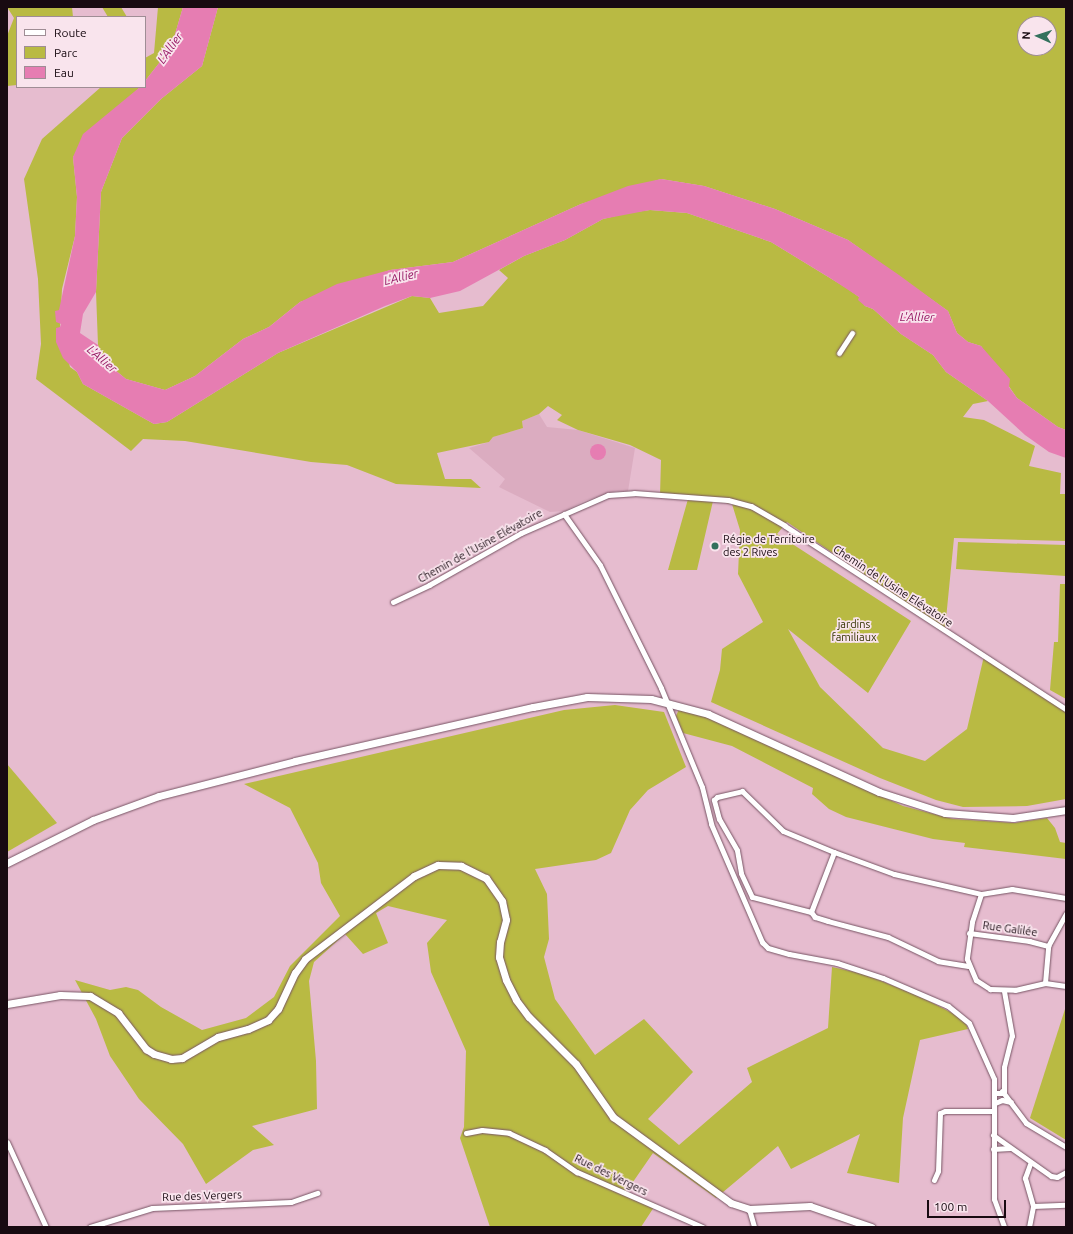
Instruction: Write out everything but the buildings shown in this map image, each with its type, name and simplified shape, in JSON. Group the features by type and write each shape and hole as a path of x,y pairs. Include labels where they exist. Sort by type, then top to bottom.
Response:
{"street":[{"path":"839,353 852,333"},
{"name":"Chemin de l'Usine Elévatoire","path":"393,602 429,585 521,533 586,503 616,493 689,496 728,500 751,506 1066,709"},
{"path":"564,514 600,565 667,702 702,787 711,824 762,942 768,948 789,954 838,963 883,978 954,1009 965,1018 974,1030 995,1085 993,1135 994,1199 1004,1227"},
{"path":"7,863 93,820 159,796 303,760 533,707 587,697 628,697 667,702 733,724 873,789 925,809 991,818 1027,817 1066,810"},
{"path":"968,966 938,962 888,937 828,922 815,917 811,912 752,898 741,873 737,850 719,819 714,800 717,797 742,791 783,831 894,874 981,894 1012,889 1066,898"},
{"path":"811,912 834,852"},
{"path":"7,1004 52,996 90,996 118,1013 154,1054 171,1059 182,1058 218,1036 248,1029 268,1020 278,1009 295,973 305,959 414,876 438,865 461,866 486,878 502,901 506,920 498,949 500,963 512,992 529,1017 576,1064 613,1117 723,1198 749,1210 810,1206 872,1227"},
{"path":"981,894 974,910 969,933 968,966 983,986 1004,991 1045,983 1066,986"},
{"path":"1045,983 1048,946 1066,914"},
{"name":"Rue Galilée","path":"969,933 1030,941 1048,946"},
{"path":"1004,991 1013,1030 1004,1067 1004,1093"},
{"path":"995,1085 1004,1093 1026,1123 1066,1147"},
{"path":"995,1093 1004,1093"},
{"path":"995,1103 1002,1100 1012,1103"},
{"path":"934,1180 938,1171 940,1113 945,1111 994,1111"},
{"name":"Rue des Vergers","path":"466,1133 482,1130 509,1133 545,1150 577,1172 702,1227"},
{"path":"993,1135 1030,1164 1051,1176 1057,1177 1066,1172"},
{"path":"7,1142 46,1227"},
{"path":"993,1149 1010,1148"},
{"path":"1029,1227 1032,1206 1025,1178 1030,1164"},
{"name":"Rue des Vergers","path":"90,1227 152,1208 291,1202 317,1193"},
{"path":"1032,1206 1066,1205"},
{"path":"749,1210 754,1227"}],"shaded area":[{"path":"539,414 547,427 578,430 635,448 628,491 616,491 584,501 565,511 550,512 499,487 505,479 469,448 489,442 493,437 523,428 522,421"}],"green space":[{"path":"7,7 72,7 73,16 16,16 16,85 7,86 7,36 14,18"},
{"path":"102,7 121,7 126,16 107,16"},
{"path":"158,7 183,7 171,48 146,80 146,57 154,53"},
{"path":"218,7 1066,7 1066,430 1058,427 1017,398 981,346 968,342 957,333 948,311 848,240 775,209 704,186 661,179 581,204 453,262 390,270 300,302 269,327 243,339 195,376 165,390 126,379 104,361 98,345 96,292 101,192 122,138 161,99 202,66"},
{"name":"jardins familiaux","path":"100,88 139,88 73,157 77,197 75,236 62,289 60,327 70,367 77,372 83,384 154,424 167,422 278,353 412,296 430,298 439,313 483,306 508,278 499,270 524,256 565,240 603,219 628,213 650,210 687,213 771,242 848,289 859,297 865,306 873,309 901,334 933,355 946,372 988,401 973,404 963,417 984,420 1035,446 1029,466 1061,473 1060,494 1066,494 1066,541 954,538 945,629 787,522 777,534 911,621 868,693 788,629 820,687 883,748 925,761 967,729 984,656 1066,709 1066,799 1027,806 963,807 936,800 880,778 711,702 720,670 722,649 763,622 738,574 740,530 732,504 713,501 697,570 668,570 688,499 660,495 661,460 630,445 578,430 557,420 562,415 548,406 539,414 522,421 523,428 493,437 489,442 437,453 445,479 471,479 481,488 396,484 347,465 311,462 185,441 143,439 131,451 36,379 41,344 38,279 24,179 42,139"},
{"path":"958,542 1066,545 1066,576 956,569"},
{"path":"1060,584 1066,584 1066,699 1050,690 1054,642 1058,642"},
{"path":"615,705 664,712 686,767 648,790 630,810 611,853 596,860 535,869 547,894 549,939 544,957 555,999 595,1055 644,1019 693,1072 648,1119 679,1145 752,1082 747,1068 828,1028 832,967 864,974 921,997 964,1019 968,1029 920,1040 903,1118 899,1183 847,1173 860,1134 791,1169 778,1146 716,1198 653,1153 626,1192 656,1204 641,1227 490,1227 460,1138 464,1127 466,1051 431,972 427,943 447,920 388,906 376,913 388,943 363,954 345,934 314,962 309,981 316,1061 317,1109 252,1126 274,1145 253,1150 206,1184 183,1144 139,1099 110,1056 96,1019 75,980 110,990 126,987 138,990 161,1007 202,1030 246,1018 274,997 290,966 340,916 321,883 318,863 290,808 244,784 564,710"},
{"path":"679,709 708,717 903,806 953,819 1015,823 1047,818 1055,828 1060,842 1066,843 1066,859 964,847 965,843 933,839 846,817 829,809 812,794 813,788 732,746 683,733 676,716"},
{"path":"7,764 57,823 7,852"},
{"path":"1066,1006 1066,1140 1030,1118"}],"water":[{"name":"L'Allier","path":"183,7 218,7 202,66 161,99 122,138 101,192 96,292 83,314 80,333 98,345 104,361 126,379 165,390 195,376 243,339 269,327 300,302 337,284 390,270 453,262 581,204 628,186 661,179 704,186 775,209 848,240 899,275 948,311 957,333 968,342 981,346 1010,379 1009,387 1017,398 1058,427 1066,430 1066,458 1049,452 1025,435 988,401 946,372 933,355 901,334 873,309 865,306 858,300 859,297 771,242 687,213 650,210 603,219 565,240 524,256 460,291 430,298 412,296 385,306 278,353 167,422 154,424 83,384 77,372 63,358 56,342 56,328 60,327 61,324 56,322 55,311 59,310 75,236 77,197 73,157 83,134 139,88 146,88 146,80 171,48"},
{"path":"595,444 601,444 606,449 604,458 601,460 595,460 590,455 590,449"}],"place":[{"name":"Régie de Territoire des 2 Rives","path":"715,546"}]}
